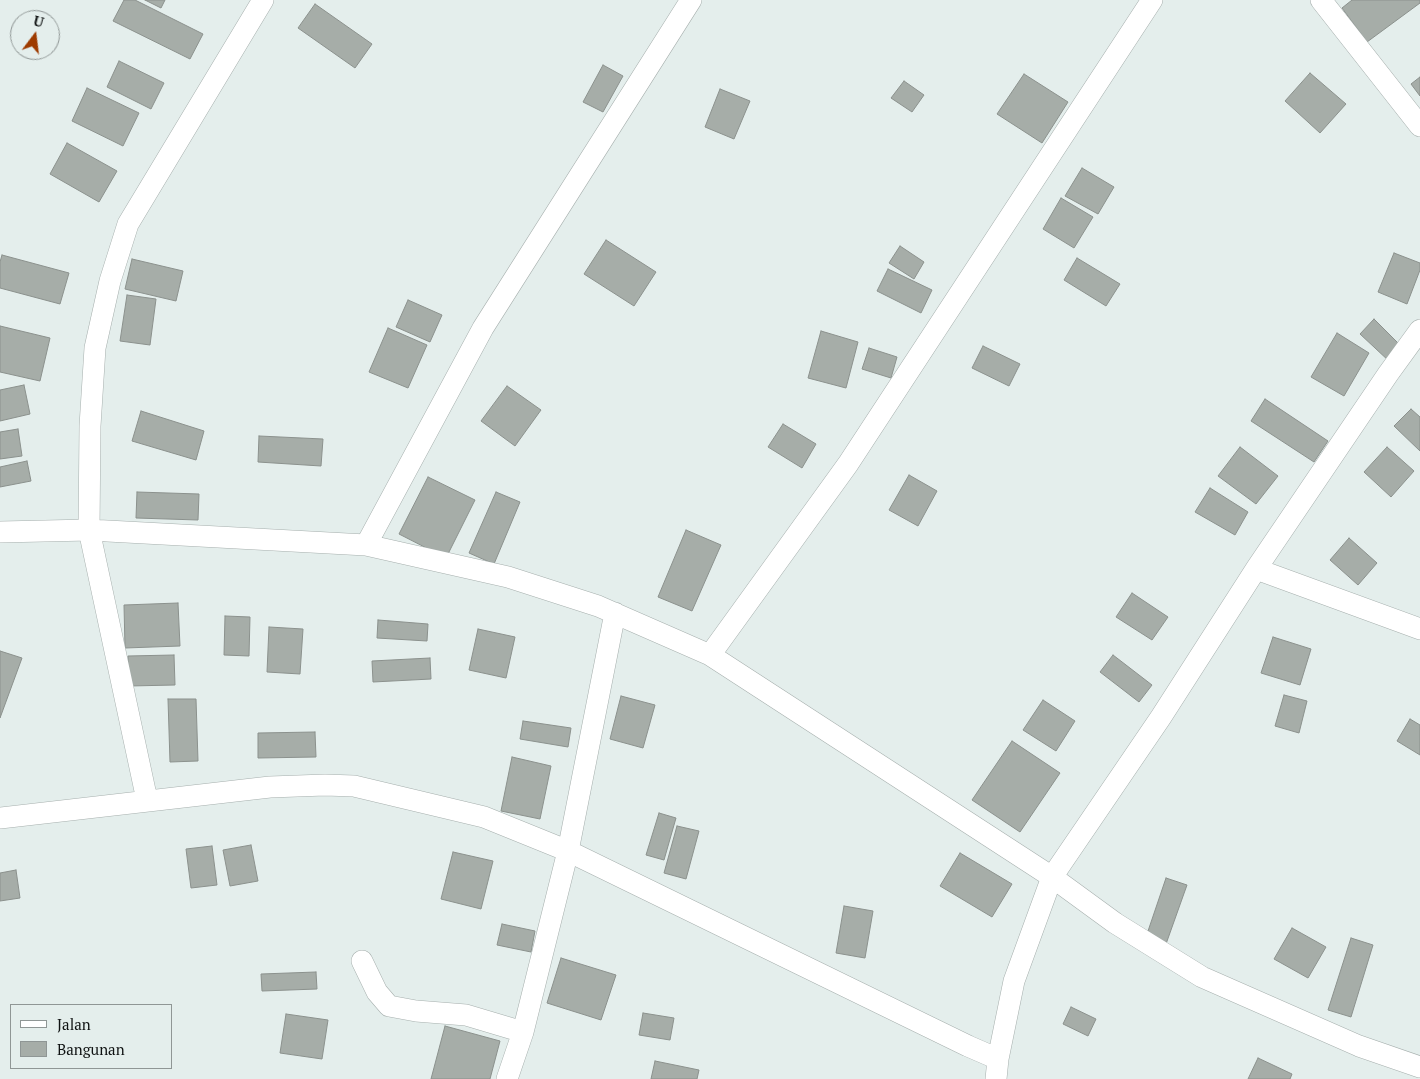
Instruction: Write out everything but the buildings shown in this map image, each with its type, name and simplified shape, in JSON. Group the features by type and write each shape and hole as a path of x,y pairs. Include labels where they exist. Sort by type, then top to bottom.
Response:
{"street":[{"path":"147,800 89,530 90,426 95,348 110,281 128,224 263,0"},
{"path":"366,545 483,328 691,0"},
{"path":"710,656 848,464 1152,0"},
{"path":"1321,0 1420,126"},
{"path":"0,818 270,787 325,785 354,786 484,817 568,851 968,1046 997,1069 1014,981 1052,877 1162,717 1256,569 1420,330"},
{"path":"0,532 89,530 366,545 508,577 598,606 710,656 1052,877 1115,922 1202,976 1360,1046 1420,1067"},
{"path":"1256,569 1420,629"},
{"path":"507,1079 523,1032 568,851 614,613"},
{"path":"362,961 377,992 389,1006 416,1011 466,1015 523,1032"}]}
